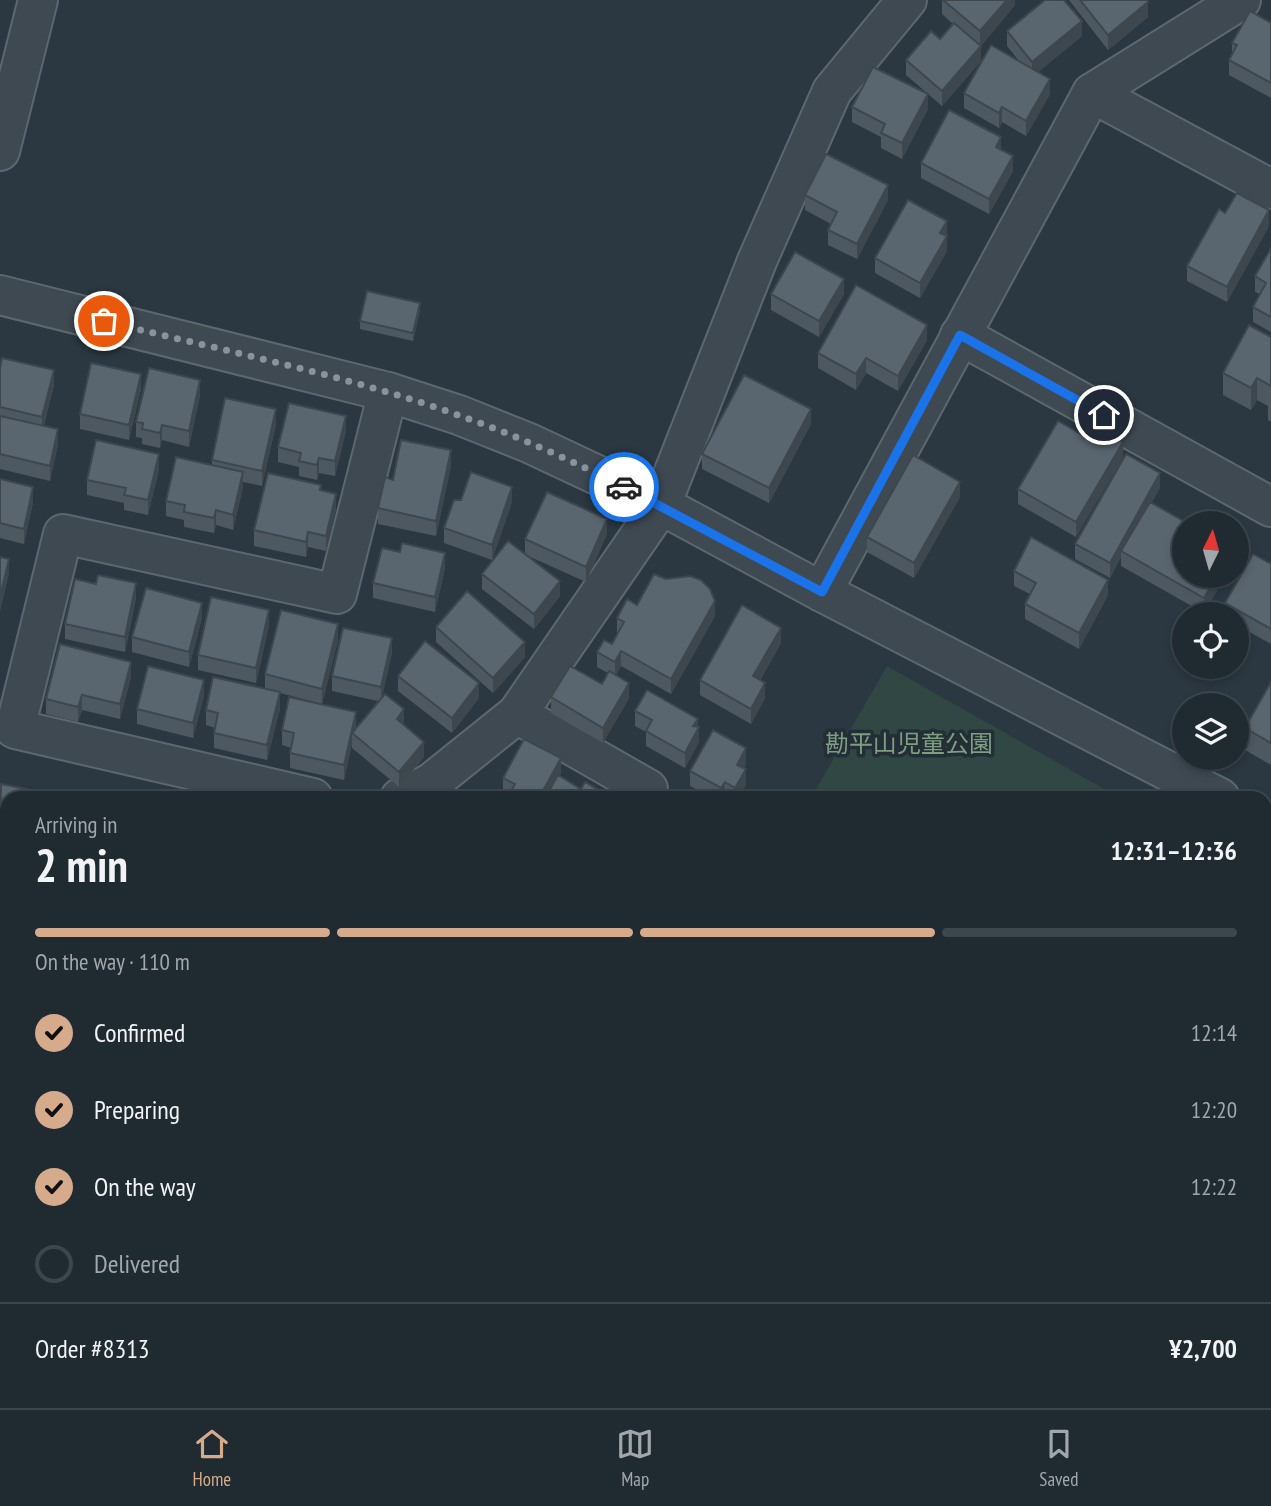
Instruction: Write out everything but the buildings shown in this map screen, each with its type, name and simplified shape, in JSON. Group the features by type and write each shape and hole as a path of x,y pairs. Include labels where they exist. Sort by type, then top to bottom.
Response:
{"street":[{"path":"0,150 38,0"},
{"path":"822,592 1092,93 1241,0"},
{"path":"414,791 431,783 517,714 661,505 757,261 832,91 902,1"},
{"path":"1092,93 1271,189"},
{"path":"0,295 388,392 459,415 529,443 661,505 822,592 1206,791"},
{"path":"960,335 1271,507"},
{"path":"283,791 15,729 63,534 337,594 388,392"},
{"path":"517,714 648,789"}],"green space":[{"name":"勘平山児童公園","path":"887,666 1108,791 815,791"}],"way so far":[{"path":"104,321 388,392 459,415 529,443 624,487"}],"route":[{"path":"624,487 822,592 960,335 1104,415"}]}
